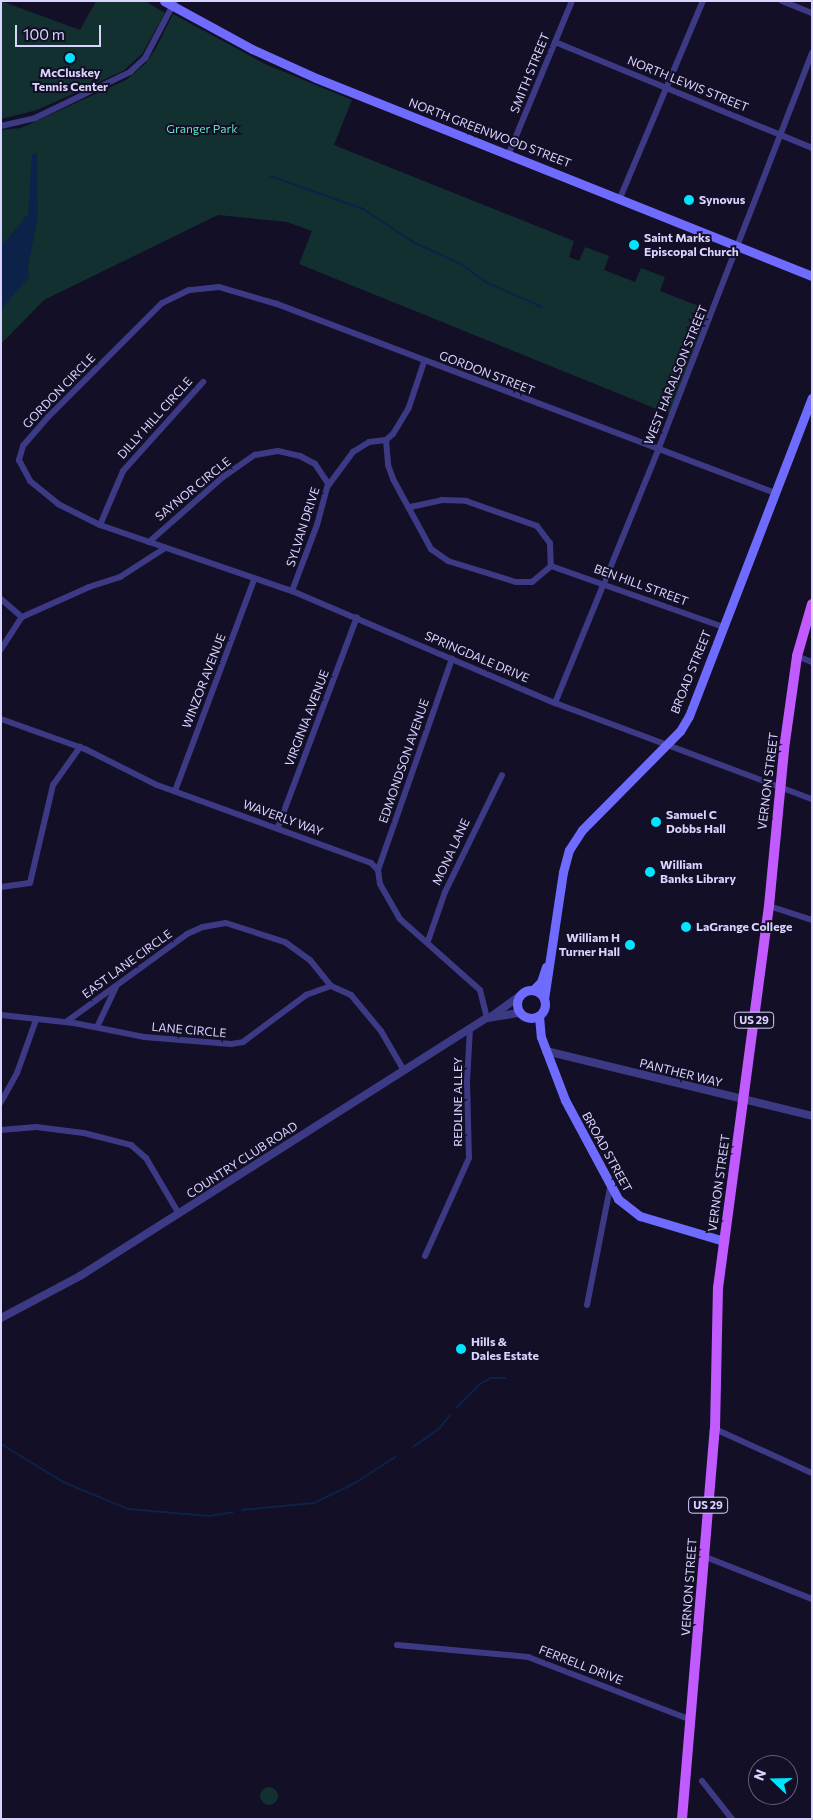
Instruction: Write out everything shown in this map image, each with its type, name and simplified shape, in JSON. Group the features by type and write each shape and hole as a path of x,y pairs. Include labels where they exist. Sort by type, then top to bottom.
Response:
{"main road":[{"name":"NORTH GREENWOOD STREET","path":"164,1 174,4 252,49 308,74 812,276"},
{"name":"BROAD STREET","path":"544,1000 564,864 572,845 588,824 665,745 689,716 811,402"},
{"name":"VERNON STREET","path":"682,1819 715,1430 718,1288 769,906 779,788 797,656 812,604"},
{"name":"BROAD STREET","path":"533,990 541,982 550,956"},
{"path":"533,990 544,1000 545,1007 539,1016 522,1014 520,996 533,990"},
{"name":"BROAD STREET","path":"522,1014 541,1037"},
{"name":"BROAD STREET","path":"539,1016 541,1037 565,1100 610,1188 622,1204 640,1216 724,1241"}],"street":[{"name":"SMITH STREET","path":"509,154 572,1"},
{"path":"620,198 668,88 703,1"},
{"path":"782,1 812,13"},
{"path":"1,126 35,118 120,78 145,58 174,4"},
{"name":"NORTH LEWIS STREET","path":"555,42 812,148"},
{"name":"WEST HARALSON STREET","path":"555,703 658,450 812,53"},
{"name":"GORDON STREET","path":"189,290 219,288 277,304 424,362 775,493"},
{"name":"GORDON CIRCLE","path":"165,548 100,525 58,504 30,481 20,460 23,446 162,303 189,290"},
{"path":"410,507 442,500 466,501 537,526 550,543 551,566 532,582 516,582 448,561 423,538 410,507 388,465 386,440 402,422 424,362"},
{"name":"DILLY HILL CIRCLE","path":"100,525 123,471 203,382"},
{"name":"SYLVAN DRIVE","path":"292,591 329,485 353,452 369,442 386,440"},
{"name":"SAYNOR CIRCLE","path":"149,542 222,477 255,455 278,451 300,456 315,464 329,485"},
{"path":"1,649 22,617 89,586 120,577 165,548"},
{"name":"SPRINGDALE DRIVE","path":"165,548 254,580 292,591 357,617 555,703 812,799"},
{"name":"BEN HILL STREET","path":"551,566 605,583 723,627"},
{"name":"WINZOR AVENUE","path":"175,791 254,580"},
{"path":"1,599 22,617"},
{"name":"VIRGINIA AVENUE","path":"278,827 357,617"},
{"path":"797,656 812,662"},
{"name":"EDMONDSON AVENUE","path":"378,870 452,659"},
{"name":"WAVERLY WAY","path":"1,719 80,747 142,779 278,827 371,863 378,870"},
{"path":"1,887 30,883 53,785 80,747"},
{"name":"MONA LANE","path":"428,941 445,892 502,775"},
{"path":"378,870 380,884 400,919 428,941 480,990 489,1017"},
{"path":"769,906 812,920"},
{"name":"EAST LANE CIRCLE","path":"66,1022 187,934 204,927 226,923 285,942 310,960 332,986"},
{"path":"97,1027 116,986"},
{"path":"332,986 351,995 381,1031 403,1069"},
{"name":"LANE CIRCLE","path":"1,1015 66,1022 144,1037 231,1044 243,1042 306,995 332,986"},
{"name":"COUNTRY CLUB ROAD","path":"1,1318 65,1286 520,996"},
{"name":"COUNTRY CLUB ROAD","path":"489,1017 522,1014"},
{"path":"1,1102 17,1074 36,1020"},
{"name":"REDLINE ALLEY","path":"425,1256 469,1158 470,1029"},
{"name":"PANTHER WAY","path":"546,1051 743,1101 812,1116"},
{"path":"1,1130 36,1127 84,1133 131,1145 146,1158 179,1214"},
{"path":"587,1306 610,1188"},
{"path":"715,1430 812,1472"},
{"path":"703,1556 812,1599"},
{"name":"FERRELL DRIVE","path":"397,1645 528,1657 691,1720"},
{"path":"702,1781 732,1819"}],"green space":[{"name":"McCluskey Tennis Center","path":"1,1 80,30 96,1 145,1 165,13 142,54 123,71 37,110 1,119"},
{"name":"Granger Park","path":"173,14 265,64 352,100 334,145 574,241 569,257 579,261 585,247 609,256 604,270 635,282 641,268 665,277 660,291 709,310 669,414 299,264 312,231 287,222 218,215 44,300 1,344 1,130 21,128 126,80 145,64 156,48"},
{"path":"265,1787 273,1787 278,1792 276,1803 265,1805 260,1800 260,1792"}],"water":[{"path":"37,153 38,217 28,266 29,277 1,309 1,247 28,214 32,154"}],"waterway":[{"path":"270,176 363,209 413,242 461,264 486,282 542,307"},
{"path":"457,1407 480,1384 491,1378 505,1378"},
{"path":"413,1447 439,1429 450,1415"},
{"path":"1,1444 65,1483 128,1509 209,1516 233,1512"},
{"path":"242,1510 314,1503 355,1483 395,1457"}],"place":[{"name":"McCluskey Tennis Center","path":"70,58"},
{"name":"Synovus","path":"689,200"},
{"name":"Saint Marks Episcopal Church","path":"634,245"},
{"name":"Samuel C Dobbs Hall","path":"656,822"},
{"name":"William Banks Library","path":"650,872"},
{"name":"LaGrange College","path":"686,927"},
{"name":"William H Turner Hall","path":"630,945"},
{"name":"Hills & Dales Estate","path":"461,1349"}]}
